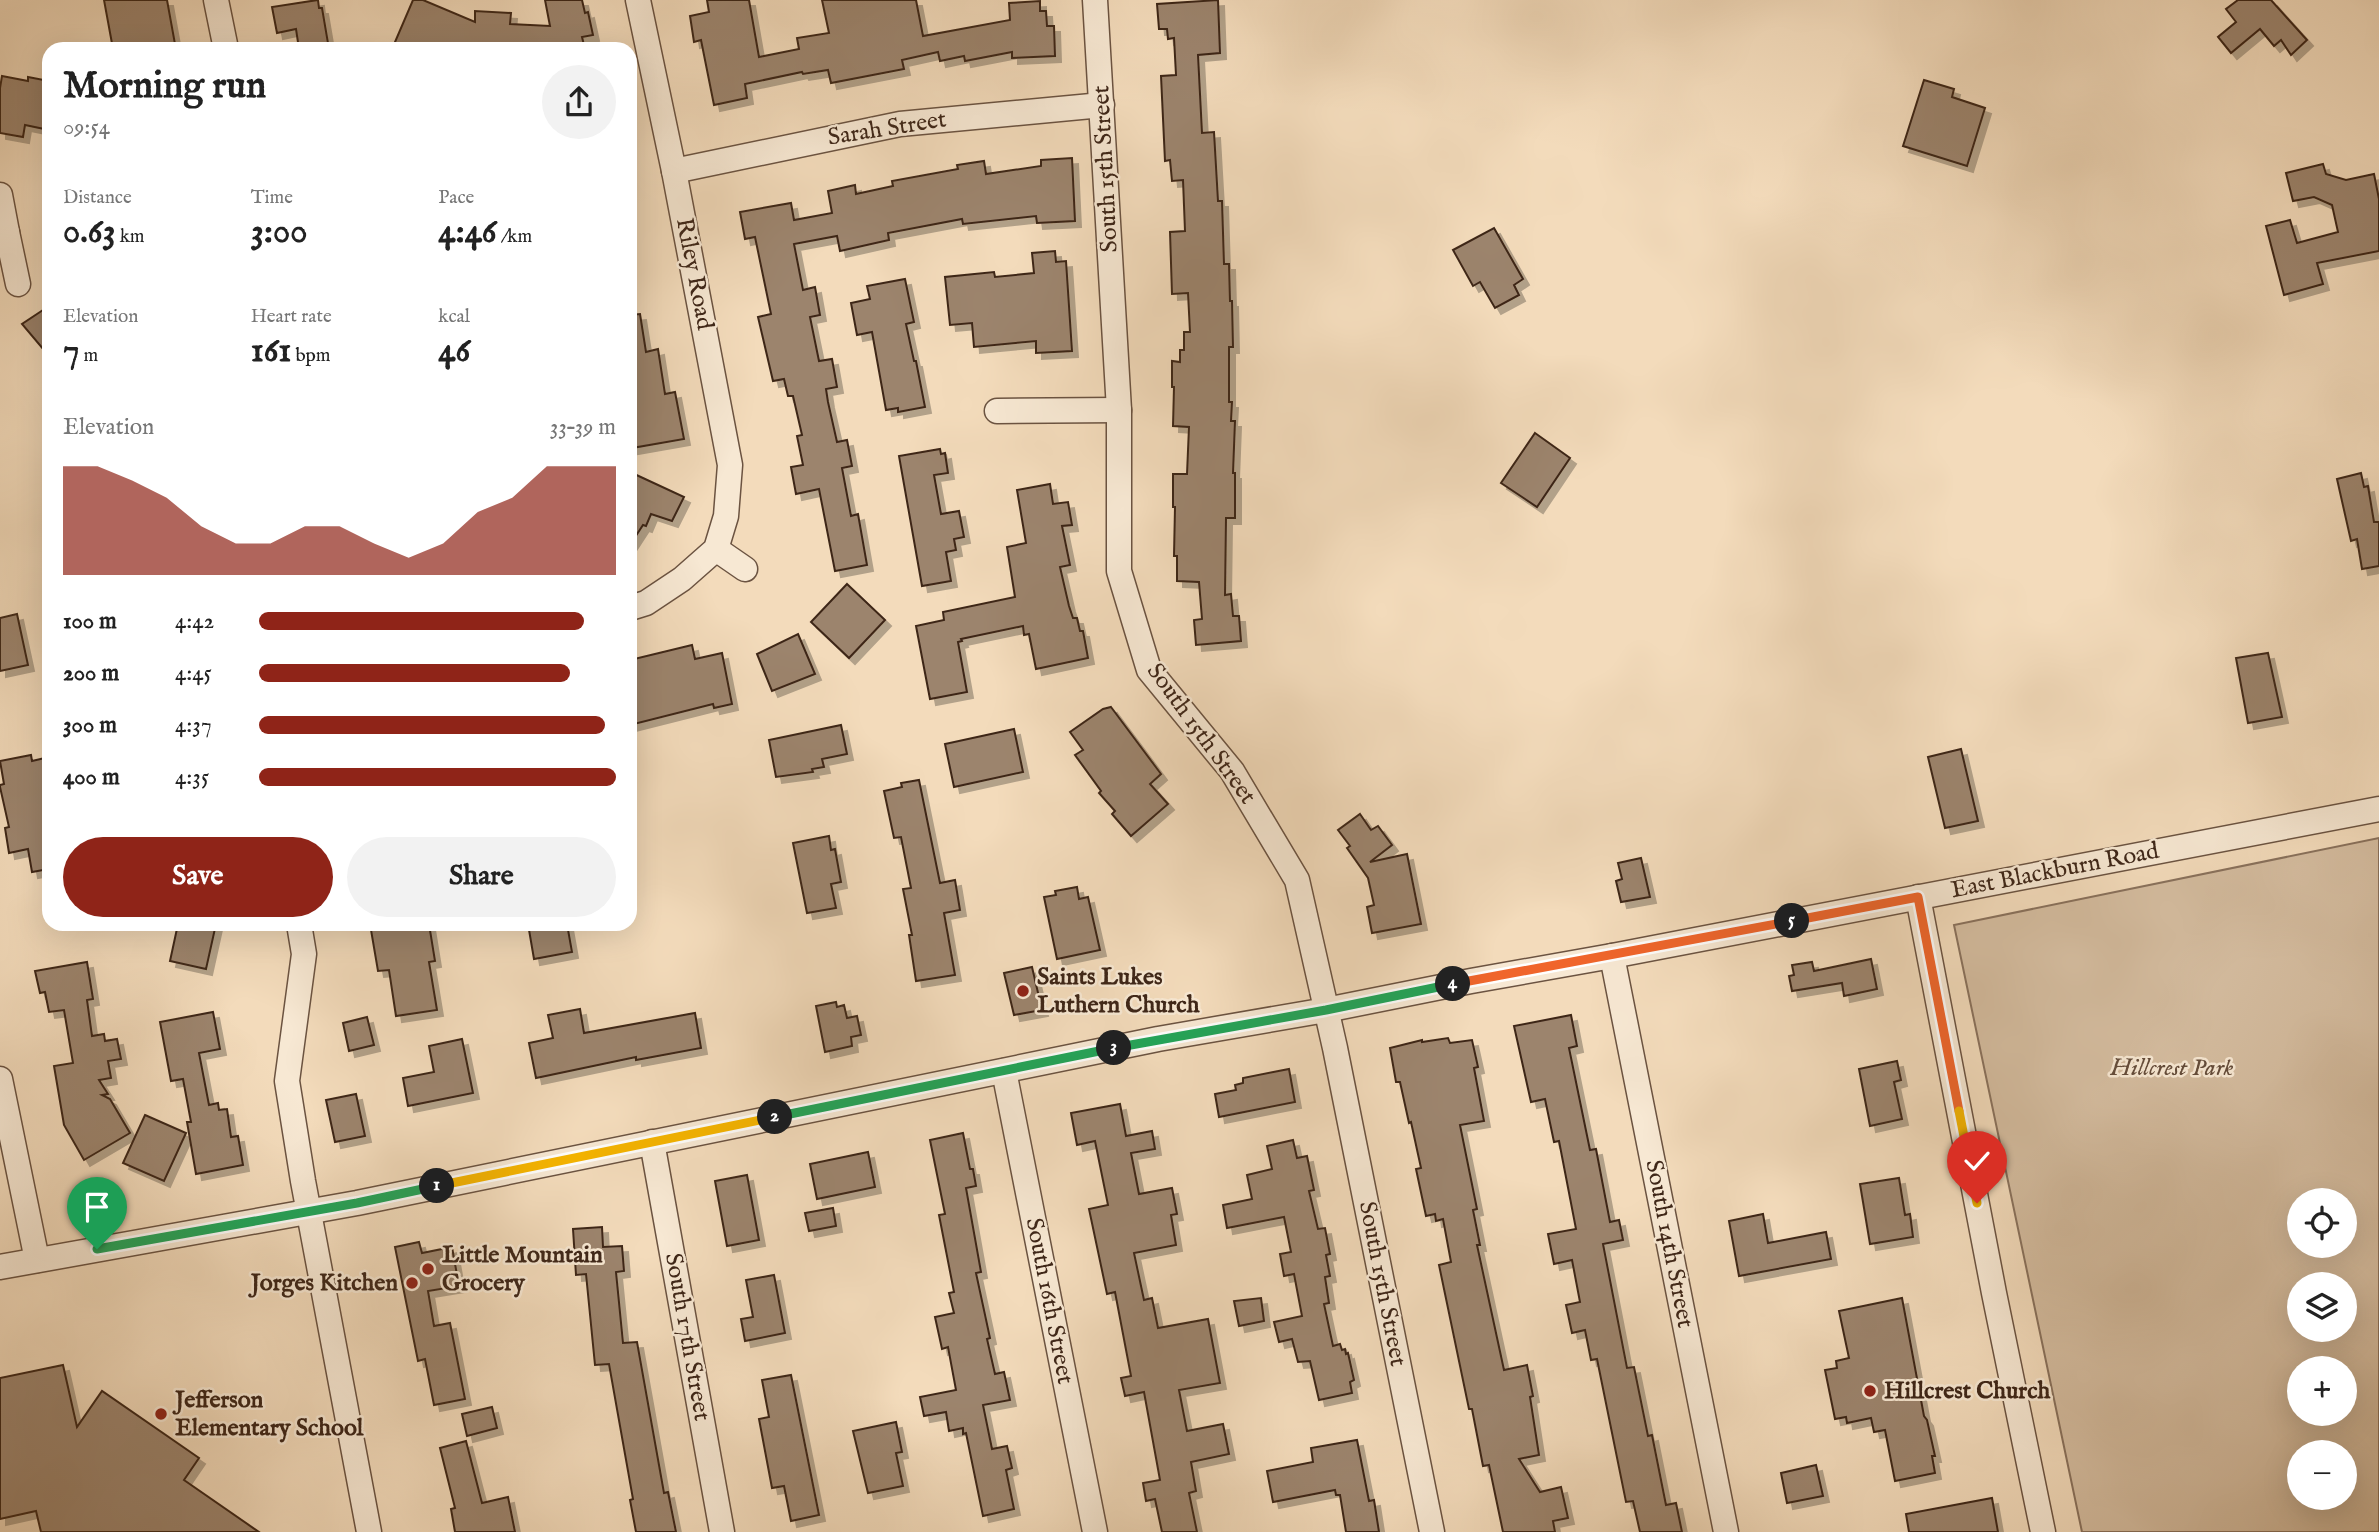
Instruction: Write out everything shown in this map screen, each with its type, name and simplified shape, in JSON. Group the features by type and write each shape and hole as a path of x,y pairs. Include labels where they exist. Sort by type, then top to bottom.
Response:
{"street":[{"path":"216,0 225,42"},
{"name":"Riley Road","path":"638,0 674,171 730,465 726,516 716,549"},
{"name":"South 15th Street","path":"1095,0 1119,410 1119,570 1149,670 1233,771 1297,880 1432,1532"},
{"name":"Sarah Street","path":"674,171 900,124 1102,105"},
{"path":"0,195 3,233 18,284"},
{"path":"997,411 1119,410"},
{"path":"637,605 646,603 682,579 716,549 745,569"},
{"name":"East Blackburn Road","path":"0,1267 308,1211 1158,1039 1326,1010 2379,809"},
{"path":"1918,897 2043,1532"},
{"path":"300,931 304,954 286,1081 369,1532"},
{"name":"South 14th Street","path":"1612,956 1726,1532"},
{"name":"South 16th Street","path":"1004,1071 1095,1532"},
{"path":"0,1079 37,1260"},
{"name":"South 17th Street","path":"652,1142 722,1532"}],"green space":[{"name":"Hillcrest Park","path":"2379,838 2379,1532 2082,1532 1954,925"}],"building":[{"path":"104,0 167,0 175,42 112,42"},
{"path":"318,0 328,42 298,42 296,29 277,33 272,7"},
{"path":"413,0 423,0 475,22 475,11 511,13 510,24 550,26 545,0 582,0 585,13 588,12 593,35 582,37 583,42 395,42"},
{"path":"707,0 749,0 759,57 799,49 797,38 829,33 822,0 916,0 923,36 1010,20 1009,3 1040,1 1040,11 1046,11 1047,26 1054,26 1055,56 1012,58 1012,52 965,61 964,56 940,61 938,52 902,60 904,69 831,83 828,70 802,72 745,84 747,98 714,105 701,40 694,42 690,16 709,12"},
{"path":"1218,0 1220,53 1198,55 1202,133 1214,132 1218,201 1222,201 1224,264 1229,264 1232,301 1233,347 1229,347 1229,402 1232,402 1231,421 1235,421 1235,518 1226,518 1225,595 1231,594 1233,616 1239,616 1241,641 1196,645 1194,620 1202,619 1199,582 1177,581 1177,556 1174,556 1173,474 1187,474 1189,427 1173,426 1172,361 1180,362 1180,350 1184,350 1184,332 1190,332 1188,293 1172,294 1170,232 1185,231 1183,180 1172,181 1170,160 1165,161 1161,76 1176,75 1174,38 1168,39 1167,29 1159,29 1157,4"},
{"path":"2238,0 2271,0 2307,40 2291,55 2281,40 2274,46 2260,29 2231,53 2218,37 2236,22 2226,9"},
{"path":"2,76 28,81 28,77 42,80 42,129 25,125 23,137 0,133"},
{"path":"1924,80 1954,89 1952,97 1985,108 1967,166 1903,146"},
{"path":"1072,158 1075,221 1037,223 1036,216 963,224 962,219 888,233 889,240 840,251 837,236 794,244 803,290 815,287 820,315 810,317 819,361 832,359 837,387 826,389 828,402 837,442 847,440 852,466 842,468 851,516 858,514 867,565 835,571 819,489 796,494 791,467 803,465 797,436 802,435 793,396 788,396 784,379 773,381 758,317 771,314 755,237 745,239 740,212 791,203 794,220 832,213 828,191 855,185 856,194 893,186 892,181 958,169 957,165 984,161 986,174 1041,166 1041,160"},
{"path":"2323,164 2326,174 2346,180 2374,174 2379,199 2379,251 2317,263 2323,284 2284,295 2266,226 2290,220 2297,243 2338,232 2332,205 2314,197 2293,201 2286,173"},
{"path":"1494,228 1523,279 1514,285 1519,295 1495,308 1480,282 1473,286 1453,250"},
{"path":"1055,251 1056,262 1066,261 1072,351 1036,353 1036,341 974,347 972,323 950,325 945,277 994,272 995,277 1034,273 1032,253"},
{"path":"905,279 914,322 906,324 925,407 898,412 898,408 886,410 872,332 857,335 851,303 870,299 867,286"},
{"path":"42,311 42,348 22,324"},
{"path":"637,314 640,314 646,352 658,349 665,394 675,392 684,439 637,447"},
{"path":"1535,433 1570,458 1537,507 1501,483"},
{"path":"940,449 941,454 945,453 948,473 934,475 941,514 959,511 964,537 954,539 956,550 946,552 951,581 922,586 899,456"},
{"path":"2361,473 2364,487 2368,486 2374,522 2379,522 2379,566 2362,569 2357,539 2351,541 2337,479"},
{"path":"637,475 684,497 672,521 651,514 646,526 643,525 637,534"},
{"path":"1050,484 1053,504 1068,502 1072,525 1062,526 1070,565 1060,567 1073,618 1077,618 1080,631 1083,631 1088,658 1036,669 1029,634 1024,635 1023,626 961,639 962,641 958,642 967,692 930,699 916,626 944,620 943,612 1015,597 1007,547 1026,543 1017,490"},
{"path":"847,584 885,620 849,658 811,622"},
{"path":"17,614 28,665 0,671 0,618"},
{"path":"798,634 815,674 772,691 757,654"},
{"path":"692,645 695,659 722,653 732,704 714,708 713,704 637,723 637,658"},
{"path":"2268,653 2282,717 2248,723 2236,658"},
{"path":"1111,707 1161,774 1150,784 1168,804 1131,836 1112,814 1115,811 1099,793 1101,791 1075,755 1083,750 1070,732 1103,709"},
{"path":"841,725 847,754 822,759 824,767 812,769 813,772 776,777 769,740"},
{"path":"1014,729 1023,772 954,787 945,744"},
{"path":"1961,749 1978,821 1945,828 1928,757"},
{"path":"31,755 32,761 42,759 42,870 32,872 28,849 9,853 5,828 9,827 0,787 4,784 0,761"},
{"path":"919,780 940,883 955,880 960,910 944,913 955,975 916,981 909,935 912,935 903,889 911,888 901,837 894,838 884,791 902,787 901,783"},
{"path":"1360,814 1371,830 1378,826 1392,845 1370,862 1407,854 1421,924 1372,933 1367,907 1374,905 1368,878 1338,830"},
{"path":"829,836 831,850 835,849 841,882 831,884 836,908 807,913 793,843"},
{"path":"1641,858 1650,897 1621,902 1616,881 1622,879 1618,863"},
{"path":"1077,887 1079,899 1088,897 1100,950 1057,959 1044,897 1056,895 1055,891"},
{"path":"176,931 214,931 206,969 170,961"},
{"path":"371,931 430,931 435,961 429,962 437,1010 396,1016 389,970 378,971"},
{"path":"529,931 568,931 572,952 534,959"},
{"path":"1871,959 1877,989 1844,996 1842,983 1792,991 1789,976 1794,975 1792,965 1812,962 1814,971"},
{"path":"87,962 93,999 87,1000 92,1036 104,1034 105,1041 117,1039 121,1059 108,1061 111,1078 99,1080 108,1094 102,1095 110,1099 130,1133 84,1160 64,1125 54,1066 73,1063 64,1010 49,1012 45,992 40,993 35,971"},
{"name":"Saints Lukes Luthern Church","path":"1032,967 1042,1010 1014,1015 1004,973"},
{"path":"836,1002 837,1007 844,1005 847,1018 857,1016 861,1035 851,1037 852,1046 825,1052 816,1006"},
{"path":"580,1009 584,1033 695,1013 701,1048 636,1060 636,1057 536,1078 529,1043 553,1038 548,1015"},
{"path":"213,1012 220,1049 199,1053 209,1105 218,1103 219,1110 227,1109 231,1137 238,1136 243,1165 196,1174 183,1079 171,1081 160,1022"},
{"path":"1571,1015 1577,1046 1569,1048 1590,1150 1596,1149 1610,1222 1619,1220 1623,1240 1603,1244 1627,1368 1634,1367 1648,1436 1652,1435 1666,1505 1676,1503 1682,1532 1640,1532 1633,1501 1626,1502 1597,1359 1591,1360 1585,1330 1572,1333 1566,1305 1580,1302 1572,1260 1554,1264 1548,1234 1576,1229 1559,1141 1554,1142 1545,1099 1531,1102 1514,1026"},
{"path":"367,1017 374,1045 349,1051 343,1023"},
{"path":"1448,1038 1450,1043 1472,1040 1478,1067 1474,1068 1484,1121 1460,1125 1477,1209 1473,1210 1480,1245 1477,1245 1504,1370 1527,1365 1539,1455 1519,1459 1540,1492 1561,1487 1568,1518 1553,1521 1555,1532 1503,1532 1489,1465 1483,1466 1472,1409 1469,1409 1439,1265 1451,1262 1443,1219 1436,1221 1435,1214 1426,1216 1416,1169 1421,1168 1411,1122 1409,1123 1400,1082 1396,1082 1390,1048 1422,1040"},
{"path":"462,1039 473,1093 408,1106 403,1078 434,1072 429,1046"},
{"path":"1897,1061 1901,1080 1894,1082 1902,1119 1870,1126 1859,1069"},
{"path":"1289,1069 1295,1102 1219,1117 1215,1094 1236,1090 1235,1085 1243,1083 1243,1078"},
{"path":"356,1094 365,1136 335,1142 326,1100"},
{"path":"1120,1104 1126,1136 1152,1131 1155,1149 1131,1153 1139,1194 1172,1188 1177,1214 1171,1215 1176,1245 1134,1253 1144,1300 1152,1298 1158,1328 1208,1319 1220,1383 1179,1390 1187,1431 1223,1424 1229,1454 1191,1462 1196,1491 1189,1493 1197,1532 1162,1532 1155,1499 1146,1501 1143,1483 1160,1480 1144,1392 1125,1396 1121,1378 1131,1376 1115,1292 1107,1294 1089,1209 1108,1205 1095,1141 1077,1145 1071,1113"},
{"path":"145,1115 186,1133 164,1181 123,1163"},
{"path":"963,1133 976,1186 966,1188 981,1272 976,1273 990,1338 987,1339 995,1374 1004,1372 1010,1400 983,1405 992,1449 1007,1446 1012,1468 1006,1470 1014,1509 983,1516 966,1433 963,1434 963,1428 949,1431 946,1412 924,1416 920,1397 956,1390 948,1347 942,1349 935,1317 954,1313 949,1293 954,1292 939,1215 945,1214 930,1140"},
{"path":"1293,1140 1297,1158 1307,1156 1314,1190 1309,1191 1318,1229 1325,1228 1330,1254 1326,1255 1330,1276 1325,1277 1329,1303 1324,1304 1333,1346 1340,1344 1342,1350 1345,1349 1346,1354 1348,1353 1354,1380 1350,1382 1352,1393 1319,1400 1310,1361 1298,1362 1292,1339 1279,1342 1274,1322 1302,1316 1294,1274 1284,1276 1280,1254 1291,1252 1284,1217 1227,1228 1223,1205 1252,1199 1247,1175 1272,1169 1267,1146"},
{"path":"868,1152 875,1187 817,1199 810,1164"},
{"path":"747,1175 759,1240 727,1246 715,1181"},
{"path":"1899,1178 1905,1215 1910,1214 1913,1237 1870,1244 1860,1184"},
{"path":"833,1208 836,1226 809,1231 805,1213"},
{"path":"1763,1214 1768,1243 1826,1232 1831,1259 1739,1276 1729,1221"},
{"path":"602,1227 603,1247 622,1246 624,1271 616,1272 623,1343 637,1342 664,1493 668,1492 676,1532 636,1532 630,1500 633,1499 609,1364 595,1365 586,1274 576,1275 573,1229"},
{"path":"419,1242 422,1253 452,1247 459,1286 428,1291 434,1326 450,1323 465,1399 434,1405 425,1359 418,1361 395,1247"},
{"path":"774,1275 785,1333 745,1341 741,1319 753,1317 746,1280"},
{"path":"1261,1298 1264,1321 1239,1326 1234,1301"},
{"name":"Hillcrest Church","path":"1902,1298 1924,1416 1935,1456 1932,1456 1935,1473 1895,1481 1885,1430 1874,1432 1871,1418 1847,1423 1846,1417 1835,1419 1825,1370 1837,1368 1836,1361 1849,1358 1839,1311"},
{"path":"63,1365 77,1427 102,1391 199,1458 184,1480 259,1532 41,1532 36,1511 0,1519 0,1378"},
{"path":"791,1375 819,1515 791,1521 784,1486 772,1488 759,1419 769,1417 762,1380"},
{"path":"492,1407 497,1428 467,1436 462,1414"},
{"path":"896,1422 902,1452 896,1453 903,1486 868,1493 853,1431"},
{"path":"1357,1440 1369,1501 1374,1500 1379,1532 1346,1532 1340,1495 1336,1495 1335,1490 1273,1502 1267,1471 1313,1462 1311,1448"},
{"path":"466,1441 482,1503 508,1497 515,1532 455,1532 451,1509 455,1508 440,1448"},
{"path":"1816,1465 1823,1496 1787,1503 1781,1473"},
{"path":"1992,1498 1998,1532 1909,1532 1906,1514"}],"place":[{"name":"Saints Lukes Luthern Church","path":"1023,991"},
{"name":"Little Mountain Grocery","path":"428,1269"},
{"name":"Jorges Kitchen","path":"412,1283"},
{"name":"Hillcrest Church","path":"1870,1391"},
{"name":"Jefferson Elementary School","path":"161,1414"}],"route":[{"path":"97,1249 357,1203 1158,1039 1326,1010 1918,897 1977,1203"}]}
